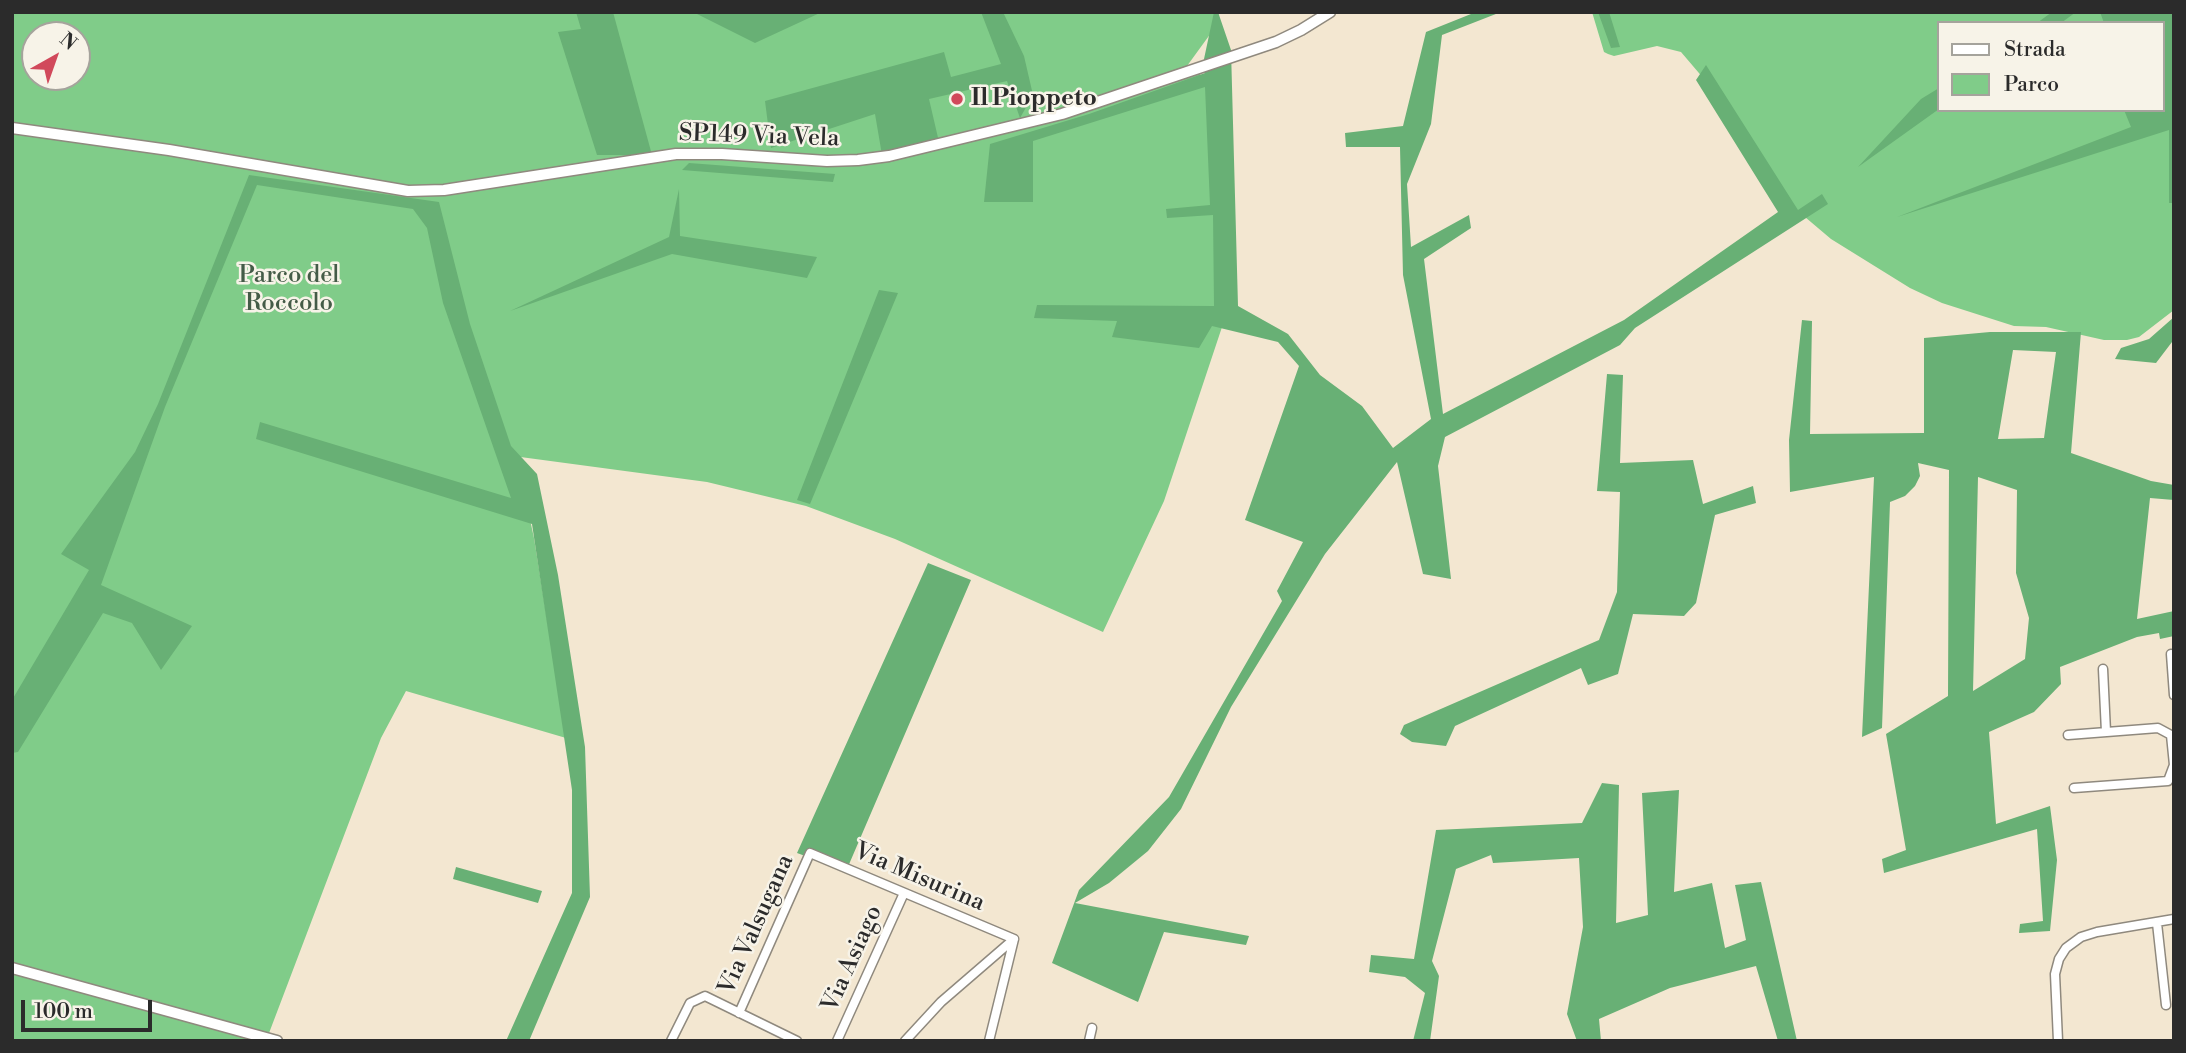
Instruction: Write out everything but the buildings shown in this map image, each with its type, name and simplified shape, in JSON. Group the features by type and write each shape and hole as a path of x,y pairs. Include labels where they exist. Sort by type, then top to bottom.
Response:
{"street":[{"name":"SP149 Via Vela","path":"12,128 169,150 408,191 428,191 676,154 722,154 827,162 858,160 888,156 1062,114 1276,41 1301,30 1330,12"},
{"path":"2171,654 2174,695"},
{"path":"2103,669 2106,732"},
{"path":"2074,788 2168,781 2174,765 2171,735 2174,726"},
{"path":"2068,735 2158,728 2171,735"},
{"name":"Via Misurina","path":"810,853 1014,939"},
{"name":"Via Valsugana","path":"739,1013 810,853"},
{"name":"Via Asiago","path":"837,1041 904,893"},
{"path":"2059,1041 2055,974 2059,959 2066,948 2086,935 2174,919"},
{"path":"2157,922 2166,1005"},
{"path":"905,1041 941,1002 1014,939"},
{"path":"989,1041 1014,939"},
{"path":"12,968 277,1041"},
{"path":"671,1041 690,1003 705,996 797,1041"},
{"path":"1088,1041 1092,1028"}],"green space":[{"name":"Parco del Roccolo","path":"12,12 1218,12 1219,22 1187,66 1212,82 1228,309 1164,501 1103,632 895,539 806,506 707,482 513,456 519,470 534,538 566,738 406,691 381,738 266,1041 12,1041"},
{"path":"576,12 613,12 652,155 597,155 558,32 581,29"},
{"path":"686,12 822,12 755,43 695,13"},
{"path":"981,12 1003,12 1024,56 1033,95 1020,118 1007,81 929,99 939,142 882,155 875,114 771,148 765,101 944,52 951,77 1001,64"},
{"path":"1214,12 1218,12 1231,50 1238,306 1288,334 1320,375 1362,406 1393,448 1431,419 1403,275 1400,147 1346,147 1345,133 1403,126 1426,32 1476,12 1501,12 1442,35 1431,124 1407,184 1411,247 1469,215 1471,228 1424,259 1443,414 1624,320 1778,212 1696,80 1706,65 1798,210 1822,194 1828,204 1635,328 1620,345 1445,437 1438,466 1451,579 1423,574 1397,462 1325,554 1231,707 1181,809 1148,851 1109,883 1075,903 1249,936 1246,945 1164,932 1138,1002 1052,963 1079,890 1169,797 1282,601 1277,591 1303,542 1245,520 1299,366 1278,342 1212,326 1199,348 1112,337 1117,321 1034,318 1037,305 1214,306 1213,215 1167,218 1166,209 1210,205 1205,87 1033,141 1033,202 984,202 990,144 1089,114 1205,73 1204,59"},
{"path":"1592,12 2174,12 2174,310 2139,337 2104,340 2046,327 2014,326 1942,303 1910,288 1831,239 1792,206 1710,86 1681,52 1657,46 1614,56 1604,52"},
{"path":"1598,12 1609,12 1620,47 1611,48"},
{"path":"2052,12 2076,12 2064,21 2040,21"},
{"path":"2100,12 2174,12 2174,203 2169,203 2169,130 1897,217 2131,127 2125,112 2165,112 2165,21 2103,21"},
{"path":"1938,89 1938,110 1858,167 1921,99"},
{"path":"689,163 835,174 833,182 682,170"},
{"path":"249,175 439,202 470,324 511,446 537,474 558,575 585,747 590,897 529,1041 506,1041 572,893 572,790 532,524 256,439 260,422 511,498 443,303 427,228 413,209 257,185 165,407 101,585 192,626 161,670 132,623 103,613 18,752 12,753 12,700 89,570 61,554 135,452 158,404"},
{"path":"679,189 680,236 817,257 807,278 672,254 510,311 669,237"},
{"path":"879,290 898,293 810,504 797,500"},
{"path":"2174,317 2172,342 2156,363 2115,359 2121,348 2149,339"},
{"path":"1802,320 1812,321 1810,434 1924,433 1924,338 1990,332 2081,332 2071,453 2151,481 2174,485 2174,500 2150,498 2137,619 2174,611 2174,636 2160,639 2159,633 2137,637 2060,667 2061,684 2034,712 1989,732 1996,824 2050,806 2057,860 2050,931 2019,933 2020,924 2043,921 2037,829 1884,873 1882,859 1906,850 1886,734 1948,696 1949,470 1918,463 1920,476 1915,486 1905,496 1890,502 1882,728 1862,737 1874,477 1790,492 1789,440","holes":["2013,350 2056,352 2044,438 1998,439","1978,477 2017,490 2016,573 2029,618 2025,659 1973,691"]},
{"path":"1607,374 1623,375 1620,463 1693,460 1703,504 1753,486 1756,503 1715,515 1696,603 1684,616 1633,614 1618,674 1588,685 1581,668 1455,726 1446,746 1412,742 1400,734 1404,725 1599,640 1617,592 1620,492 1597,491"},
{"path":"928,563 971,580 847,869 810,853 808,857 797,853"},
{"path":"1602,783 1619,785 1616,923 1648,915 1642,793 1679,790 1674,892 1712,883 1725,948 1746,940 1735,885 1761,882 1797,1041 1778,1041 1756,966 1670,988 1599,1019 1601,1041 1577,1041 1567,1014 1583,927 1579,858 1493,863 1491,855 1456,869 1432,961 1439,976 1430,1041 1413,1041 1425,993 1405,977 1369,972 1371,955 1414,959 1436,830 1582,823"},
{"path":"456,867 542,891 538,903 453,879"}],"place":[{"name":"Il Pioppeto","path":"957,99"}]}
